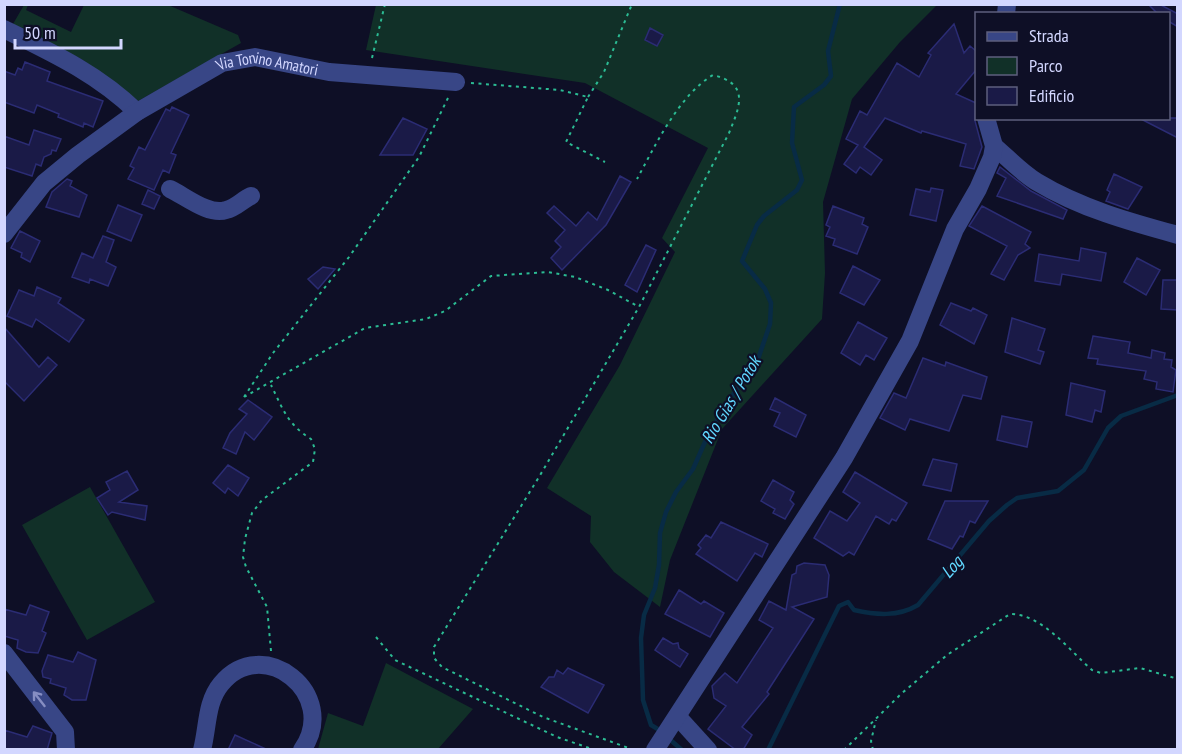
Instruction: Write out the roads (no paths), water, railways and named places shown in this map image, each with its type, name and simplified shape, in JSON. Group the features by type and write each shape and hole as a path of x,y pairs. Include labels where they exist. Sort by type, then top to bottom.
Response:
{"street":[{"path":"4,29 93,75 113,89 137,112"},
{"name":"Via Tonino Amatori","path":"4,234 44,183 137,112 222,63 255,57 329,72 456,82"},
{"path":"987,120 994,146 1037,182 1071,199 1118,217 1178,235"},
{"path":"655,750 868,419 910,341 955,230 978,189 994,146"},
{"path":"170,189 187,199 219,212 234,207 251,196"},
{"path":"4,653 65,732 67,748"},
{"path":"202,750 210,703 222,683 238,671 252,665 268,665 288,674 304,687 312,705 312,723 302,750"},
{"path":"678,717 708,750"}],"waterway":[{"name":"Rio Gias / Potok","path":"661,731 651,725 643,700 641,638 644,615 655,588 659,565 660,533 666,512 676,492 693,469 709,433 734,393 756,365 770,324 771,303 765,289 742,261 757,225 764,216 797,190 802,180 792,143 794,107 824,85 831,76 828,51 840,4"},
{"name":"Log","path":"768,750 839,606 848,602 854,610 887,614 903,612 918,605 989,521 1007,505 1017,498 1058,491 1084,470 1108,428 1121,416 1178,395"},
{"name":"Rio Gias / Potok","path":"667,737 682,750"}]}
